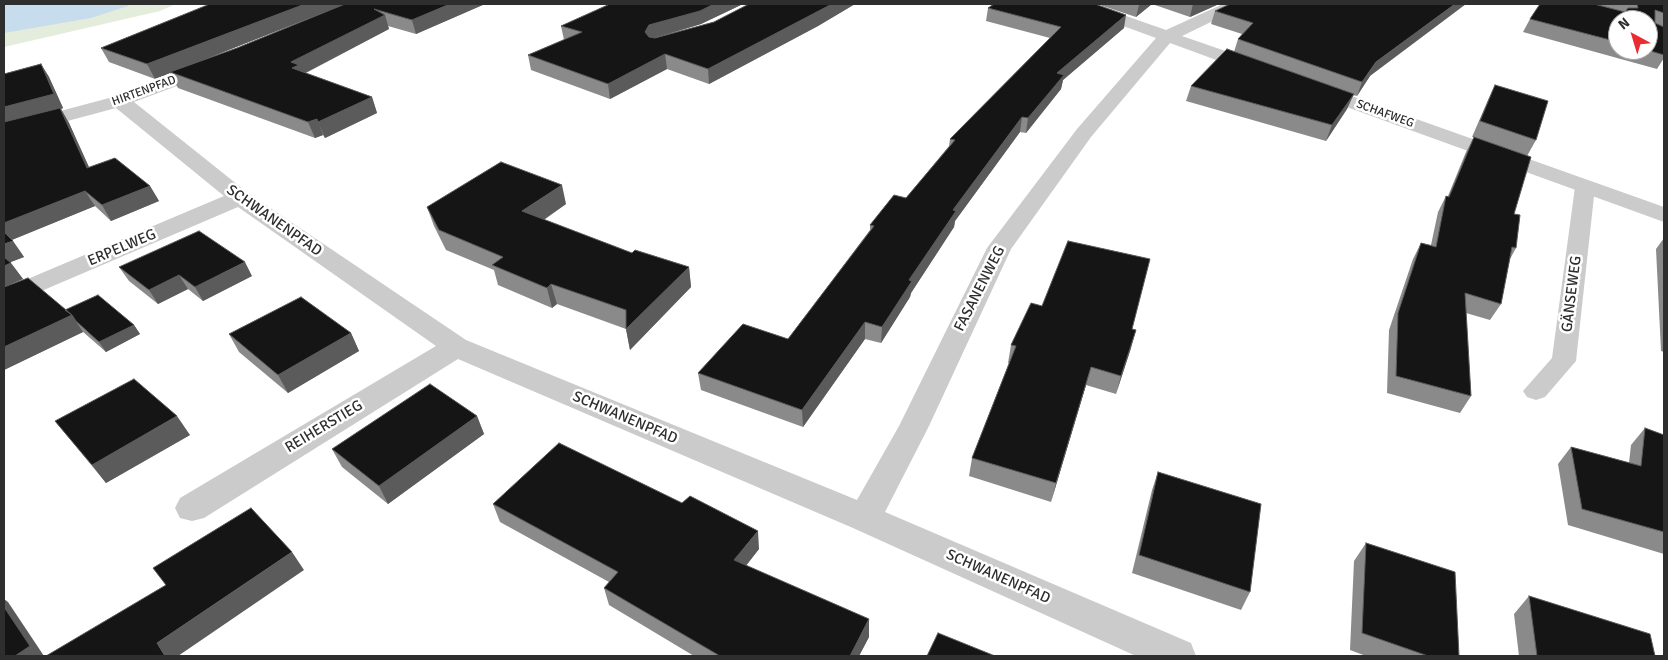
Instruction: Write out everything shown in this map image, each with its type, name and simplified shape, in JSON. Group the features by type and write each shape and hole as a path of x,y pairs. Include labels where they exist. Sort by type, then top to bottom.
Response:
{"street":[{"path":"1077,4 1275,75"},
{"path":"1167,36 1236,4"},
{"name":"FASANENWEG","path":"865,518 914,426 999,248 1084,133 1167,36"},
{"name":"HIRTENPFAD","path":"4,132 120,101 228,60"},
{"name":"SCHAFWEG","path":"1294,82 1664,215"},
{"name":"SCHWANENPFAD","path":"120,101 240,198 456,346 865,518 1177,656"},
{"name":"ERPELWEG","path":"4,299 240,198"},
{"name":"REIHERSTIEG","path":"192,508 456,346"}],"lane":[{"name":"GÄNSEWEG","path":"1536,392 1564,361 1585,186"}],"green space":[{"path":"4,4 176,4 160,11 4,47"}],"water":[{"path":"4,4 128,4 128,6 91,18 4,33"}],"building":[{"path":"210,4 305,4 147,64 101,48"},
{"path":"345,4 450,4 412,20 374,9 385,15 291,62 299,65 292,68 372,97 318,122 317,119 308,122 170,72 237,48"},
{"path":"610,4 714,4 700,11 649,25 645,32 649,37 655,38 714,22 749,4 832,4 708,69 665,54 608,84 528,55 582,32 561,26"},
{"path":"994,4 1095,4 1126,15 1057,73 1064,75 1028,118 1022,117 953,210 956,211 909,280 912,281 882,327 865,322 802,410 698,373 743,324 788,339 874,226 870,225 894,195 906,198 955,140 950,139 1061,27 988,8"},
{"path":"1230,4 1455,4 1376,62 1362,82 1238,39 1253,23 1215,11"},
{"path":"1540,4 1594,4 1617,10 1608,10 1608,39 1530,19"},
{"path":"1637,4 1664,4 1664,13 1658,10 1626,10 1628,8 1638,8"},
{"path":"1658,24 1664,27 1664,55 1658,53"},
{"path":"1227,49 1354,94 1332,125 1191,86"},
{"path":"41,64 54,94 4,107 4,74"},
{"path":"1495,85 1548,101 1536,140 1480,121"},
{"path":"60,108 87,168 115,158 150,186 102,205 85,191 4,223 4,122"},
{"path":"1474,137 1531,157 1514,214 1520,215 1516,248 1512,247 1501,304 1465,293 1471,396 1396,376 1398,313 1421,243 1436,247 1446,196 1449,197"},
{"path":"501,162 562,185 522,211 632,253 635,250 689,267 626,329 626,310 551,284 547,288 492,265 503,257 439,230 427,207"},
{"path":"199,231 245,262 195,287 179,275 149,290 119,267"},
{"path":"4,232 13,241 4,244"},
{"path":"1068,241 1150,259 1132,329 1136,330 1121,376 1091,367 1056,483 972,458 1016,346 1011,345 1031,303 1042,306"},
{"path":"4,257 11,263 4,266"},
{"path":"28,278 72,315 4,347 4,287"},
{"path":"98,295 134,325 99,342 65,310"},
{"path":"301,297 351,333 278,375 229,334"},
{"path":"134,379 177,416 92,465 55,421"},
{"path":"430,384 477,416 379,486 332,449"},
{"path":"1645,428 1664,435 1664,532 1582,509 1571,447 1641,466"},
{"path":"559,443 682,503 690,496 758,531 734,560 869,619 850,656 720,656 604,588 618,572 493,504"},
{"path":"1158,472 1261,504 1250,592 1139,555"},
{"path":"251,508 292,552 157,643 165,656 46,656 166,585 153,568"},
{"path":"1366,543 1455,572 1459,656 1428,656 1362,633"},
{"path":"1529,596 1650,634 1655,656 1537,656"},
{"path":"4,607 30,646 15,656 4,656"},
{"path":"938,633 995,656 927,656"}]}
